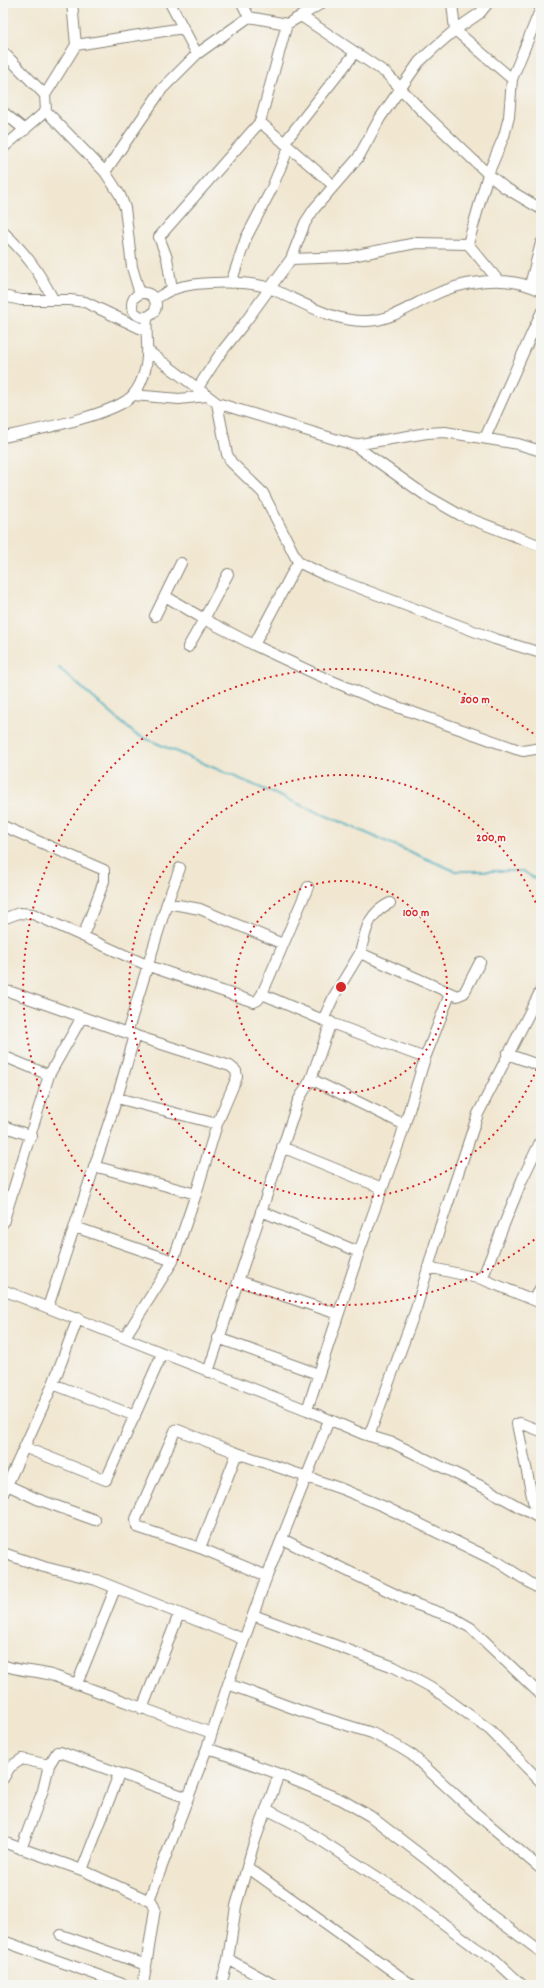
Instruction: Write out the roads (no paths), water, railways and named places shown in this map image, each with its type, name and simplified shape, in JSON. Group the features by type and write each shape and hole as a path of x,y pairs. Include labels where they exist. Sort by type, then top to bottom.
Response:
{"street":[{"path":"72,3 76,45 45,95 46,111 105,172 120,195 125,208 128,247 132,267 140,294"},
{"path":"170,3 197,54"},
{"path":"242,3 249,17"},
{"path":"105,172 162,89 197,54 249,17 287,24 322,3"},
{"path":"452,3 454,30 512,79"},
{"path":"197,389 220,354 291,260 305,224 333,185 350,169 358,158 380,118 419,62 454,30 470,21 488,3"},
{"path":"468,244 488,174 506,130 511,104 512,79 541,8"},
{"path":"301,16 386,73 488,174 504,187 541,209"},
{"path":"172,289 167,258 159,237 260,122 287,24"},
{"path":"76,45 183,28"},
{"path":"3,52 45,95"},
{"path":"230,283 246,238 271,190 287,145 355,53"},
{"path":"3,148 46,111"},
{"path":"3,112 25,130"},
{"path":"260,122 333,185"},
{"path":"3,232 29,258 42,277 53,299"},
{"path":"291,260 347,257 416,243 468,244 498,280"},
{"path":"530,285 541,243"},
{"path":"155,299 172,289 202,283 230,283 270,288 323,312 366,322 381,320 448,289 498,280 530,285 541,290"},
{"path":"140,294 148,294 155,299 157,305 156,311 152,316 147,318 138,316 132,309 133,300 140,294"},
{"path":"3,296 21,300 53,299 85,302 146,331"},
{"path":"485,438 541,313"},
{"path":"3,437 86,417 109,409 133,395 146,369 148,351 146,331 147,318"},
{"path":"148,351 217,404 354,445 425,495 460,515 541,546"},
{"path":"133,395 179,399 206,396"},
{"path":"217,404 230,462 263,493 298,562 325,575 495,639 541,653"},
{"path":"354,445 428,432 445,432 485,438 541,451"},
{"path":"254,646 298,562"},
{"path":"154,616 181,563"},
{"path":"188,647 228,574"},
{"path":"165,596 254,646 382,702 516,749 523,751 541,748"},
{"path":"3,827 104,870 104,881 83,936"},
{"path":"48,1306 117,1098 131,1034 149,966 167,903 180,868"},
{"path":"3,919 13,914 26,912 149,966 251,1002 256,1002 262,994 308,887"},
{"path":"167,903 200,909 284,944"},
{"path":"208,1372 218,1338 239,1281 298,1101 311,1079 334,996 360,953 371,919 378,910 390,903"},
{"path":"360,953 457,996 463,995 480,962"},
{"path":"369,1436 416,1309 456,1176 478,1114 507,1054 541,990"},
{"path":"3,991 11,992 82,1018 230,1066 236,1071 237,1078 217,1124 196,1194 173,1261 125,1337"},
{"path":"262,994 327,1021 425,1058"},
{"path":"307,1410 338,1314 349,1287 359,1252 404,1125 425,1058 450,994"},
{"path":"3,1223 6,1202 32,1136 49,1075 82,1018"},
{"path":"507,1054 541,1066"},
{"path":"3,1056 49,1075"},
{"path":"311,1079 404,1125"},
{"path":"117,1098 217,1124"},
{"path":"3,1126 32,1136"},
{"path":"482,1279 522,1180 541,1140"},
{"path":"282,1147 382,1188"},
{"path":"94,1166 196,1194"},
{"path":"261,1211 359,1252"},
{"path":"75,1226 173,1261"},
{"path":"428,1267 482,1279 537,1301 541,1287"},
{"path":"239,1281 338,1314"},
{"path":"3,1290 48,1306 125,1337 162,1354 307,1410 369,1436 382,1439 420,1456 541,1518"},
{"path":"78,1318 54,1384 26,1448 4,1487 95,1520"},
{"path":"218,1338 318,1374"},
{"path":"26,1448 106,1480 162,1354"},
{"path":"54,1384 135,1416"},
{"path":"149,1900 207,1748 243,1639 329,1420"},
{"path":"541,1431 517,1424 533,1501 541,1518"},
{"path":"267,1576 200,1548 137,1527 136,1519 175,1431 178,1430 237,1453 342,1489 455,1539 498,1562 541,1590"},
{"path":"200,1548 237,1453"},
{"path":"282,1539 415,1604 452,1617 471,1628 541,1694"},
{"path":"3,1553 44,1567 96,1580 115,1589 243,1639"},
{"path":"77,1684 115,1589"},
{"path":"142,1709 179,1614"},
{"path":"253,1615 394,1667 431,1687 490,1730 541,1782"},
{"path":"3,1665 22,1671 52,1675 142,1709 212,1733"},
{"path":"228,1684 301,1711 372,1733 399,1747 412,1755 472,1810 541,1869"},
{"path":"207,1748 278,1774 342,1800 370,1816 430,1862 491,1915 541,1952"},
{"path":"21,1849 43,1790 49,1765 54,1754 60,1752 188,1798"},
{"path":"4,1774 14,1764 22,1759 49,1765"},
{"path":"82,1870 118,1774"},
{"path":"220,1985 228,1959 236,1906 247,1867 278,1774"},
{"path":"266,1809 299,1826 408,1897 463,1939 494,1959 522,1985"},
{"path":"3,1842 82,1870 149,1900 155,1909 143,1985"},
{"path":"247,1867 412,1985"},
{"path":"61,1935 146,1965"},
{"path":"3,1941 125,1985"},
{"path":"228,1959 274,1985"}],"waterway":[{"path":"59,668 135,734 455,871 523,871 541,883"}]}
